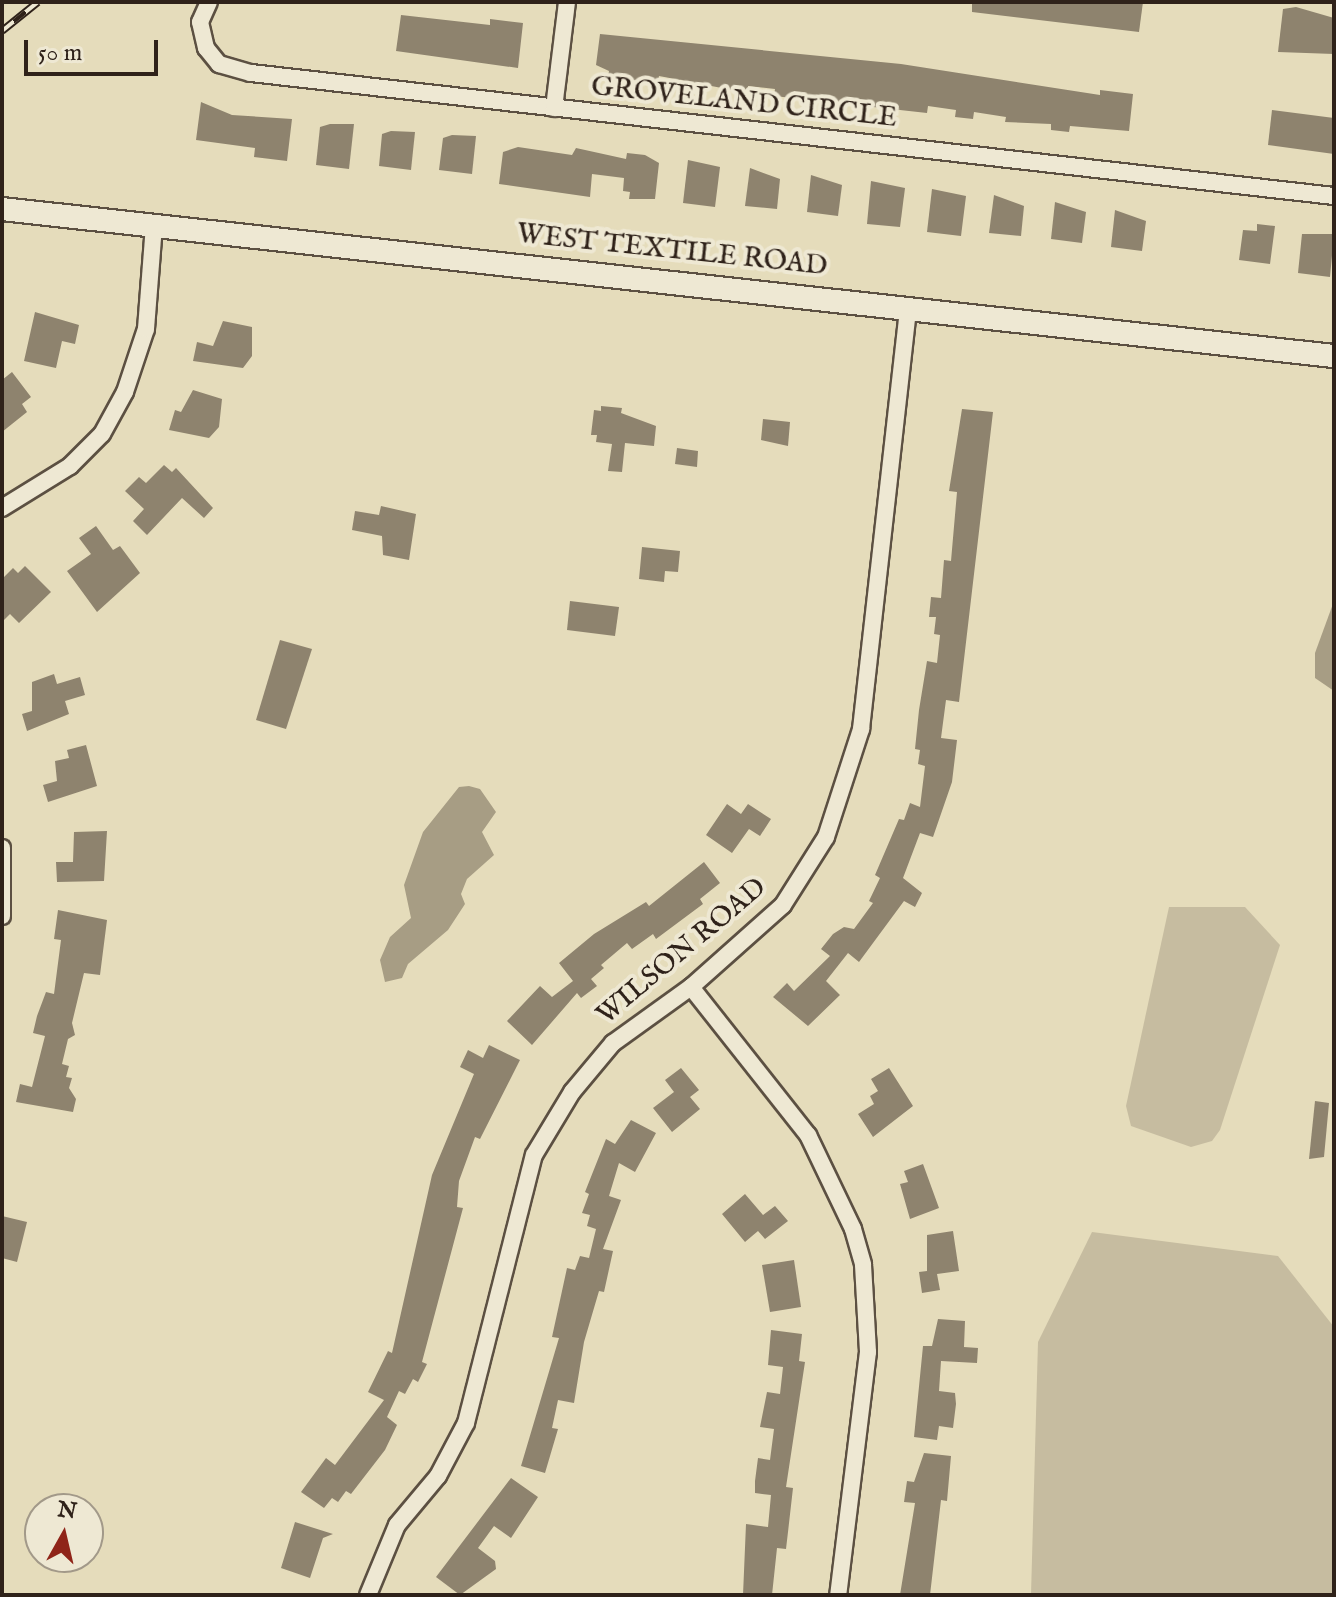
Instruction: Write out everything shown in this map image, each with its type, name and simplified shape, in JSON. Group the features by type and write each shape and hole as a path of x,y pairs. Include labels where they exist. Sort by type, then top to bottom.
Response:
{"main road":[{"name":"WEST TEXTILE ROAD","path":"2,209 1334,356"}],"street":[{"name":"GROVELAND CIRCLE","path":"209,2 200,22 202,40 212,57 229,69 1334,196"},
{"path":"554,108 567,2"},
{"path":"2,508 70,466 102,434 125,392 146,329 154,226"},
{"name":"WILSON ROAD","path":"368,1595 397,1525 438,1476 466,1423 534,1155 572,1092 613,1043 691,987 783,905 826,837 838,808 864,706 908,307"},
{"path":"2,848 2,916"},
{"path":"691,987 808,1135 853,1229 863,1265 868,1352 838,1595"}],"shaded area":[{"path":"1334,601 1334,691 1315,678 1315,653"},
{"path":"459,787 480,789 496,812 482,832 494,855 467,879 461,894 465,904 448,930 408,964 402,978 385,982 380,960 390,937 411,918 404,885 423,832"},
{"path":"1169,907 1245,907 1280,945 1220,1130 1212,1141 1191,1147 1131,1126 1126,1106"},
{"path":"1092,1232 1278,1256 1334,1327 1334,1595 1031,1595 1038,1342"}],"building":[{"path":"972,2 1143,2 1139,32 972,12"},
{"path":"1296,7 1334,18 1334,54 1278,52 1283,9"},
{"path":"401,15 490,25 490,19 523,23 518,68 396,51"},
{"path":"600,34 901,64 1100,95 1100,90 1133,94 1129,131 1070,126 1069,132 1051,130 1051,124 1005,122 1006,117 974,112 973,119 955,117 956,110 928,106 927,113 774,96 775,89 748,86 748,93 659,76 658,83 608,77 609,71 596,65"},
{"path":"201,102 232,115 292,119 287,161 254,157 255,148 196,140"},
{"path":"1272,110 1334,118 1334,154 1268,145"},
{"path":"354,124 349,169 316,165 320,127"},
{"path":"391,131 415,132 411,170 379,166 382,134"},
{"path":"452,135 476,136 472,174 439,170 443,138"},
{"path":"518,147 572,155 576,148 626,159 627,153 645,155 659,163 655,199 629,199 630,192 623,191 624,178 592,174 590,197 499,184 503,152"},
{"path":"688,160 720,167 715,207 683,203"},
{"path":"750,168 780,179 777,209 745,206"},
{"path":"811,175 842,185 838,216 807,212"},
{"path":"871,181 905,188 900,227 867,224"},
{"path":"932,189 966,196 961,236 927,232"},
{"path":"994,195 1024,206 1021,236 989,233"},
{"path":"1055,202 1086,212 1082,243 1051,239"},
{"path":"1115,210 1146,221 1142,251 1111,247"},
{"path":"1257,224 1275,226 1270,264 1239,260 1243,230 1257,231"},
{"path":"1302,234 1334,234 1330,277 1298,273"},
{"path":"35,312 79,325 75,344 62,341 56,368 24,361"},
{"path":"223,321 252,327 252,356 243,368 193,361 197,342 213,346"},
{"path":"12,372 31,397 22,404 27,412 2,432 2,380"},
{"path":"193,390 222,399 219,427 209,438 169,430 175,410 181,412"},
{"path":"601,406 622,408 621,413 656,426 654,446 625,443 622,472 608,471 612,444 596,442 597,435 591,435 594,410 601,411"},
{"path":"962,409 993,412 959,702 946,700 941,738 957,740 952,782 933,837 920,833 903,878 922,893 915,907 904,901 859,962 848,953 826,981 840,995 808,1026 773,997 787,983 794,991 830,956 821,949 833,934 844,927 854,929 873,903 869,901 880,878 875,875 899,819 904,820 910,803 920,807 925,766 918,764 920,750 915,749 919,710 927,661 937,663 940,635 934,634 936,617 929,617 931,597 941,598 944,560 951,561 957,492 949,491"},
{"path":"763,419 790,422 788,446 761,440"},
{"path":"677,448 698,451 697,467 675,464"},
{"path":"164,465 172,472 176,468 213,508 204,518 182,498 147,535 133,521 144,509 125,491 139,477 146,483"},
{"path":"381,506 416,514 409,560 383,555 382,536 352,530 355,511 379,515"},
{"path":"96,526 113,550 120,546 140,573 97,612 67,571 91,554 79,538"},
{"path":"642,547 680,551 678,572 665,571 664,582 639,579"},
{"path":"25,566 51,592 19,623 10,614 2,622 2,579 13,568 18,573"},
{"path":"570,601 619,607 615,636 567,630"},
{"path":"280,640 312,649 286,729 256,720"},
{"path":"54,674 57,684 80,677 85,695 65,701 69,714 27,731 22,714 32,711 32,682"},
{"path":"86,745 97,786 48,802 43,785 57,781 55,761 69,758 67,750"},
{"path":"727,804 741,814 748,804 771,819 760,836 749,829 732,853 706,835"},
{"path":"107,831 104,881 57,882 56,862 73,862 74,832"},
{"path":"704,862 720,883 700,899 703,904 656,939 653,934 632,949 627,943 601,965 604,968 591,979 597,986 581,998 577,993 532,1045 507,1021 540,986 552,997 573,981 559,963 594,934 646,902 649,906"},
{"path":"58,910 107,920 100,975 84,973 72,1023 75,1035 68,1039 62,1064 69,1066 66,1077 72,1078 69,1088 76,1099 73,1112 16,1102 20,1084 32,1087 45,1036 33,1033 46,992 54,994 61,940 54,939"},
{"path":"489,1045 520,1060 480,1139 475,1137 459,1181 457,1207 463,1208 422,1362 427,1364 418,1382 413,1379 405,1394 399,1391 387,1417 397,1425 385,1450 351,1494 346,1491 338,1502 332,1498 324,1508 301,1492 326,1458 335,1465 384,1400 368,1392 388,1351 392,1353 432,1175 474,1074 460,1067 468,1050 483,1058"},
{"path":"681,1068 699,1090 690,1097 700,1109 672,1132 653,1108 674,1092 665,1080"},
{"path":"889,1068 913,1106 873,1137 858,1114 874,1104 870,1096 878,1091 871,1079"},
{"path":"1315,1101 1329,1103 1324,1157 1309,1159"},
{"path":"631,1120 656,1133 635,1172 619,1163 609,1196 621,1200 603,1249 613,1251 604,1292 599,1291 584,1342 574,1403 558,1400 552,1428 558,1429 545,1473 521,1466 559,1338 552,1337 567,1268 575,1270 580,1256 589,1258 596,1229 587,1226 590,1215 582,1213 589,1194 585,1192 606,1139 615,1144"},
{"path":"923,1164 939,1208 910,1219 900,1184 908,1182 904,1171"},
{"path":"745,1194 763,1215 775,1206 788,1221 765,1239 758,1231 745,1242 722,1214"},
{"path":"2,1216 27,1222 17,1262 2,1258"},
{"path":"953,1231 959,1271 937,1274 940,1290 922,1293 919,1272 927,1271 927,1235"},
{"path":"794,1260 801,1307 770,1312 762,1265"},
{"path":"938,1319 965,1321 964,1347 978,1348 977,1363 941,1361 939,1391 955,1393 956,1404 953,1428 939,1426 937,1440 914,1437 923,1346 932,1346"},
{"path":"771,1330 802,1334 799,1361 805,1362 786,1487 793,1488 786,1549 777,1548 772,1595 743,1595 746,1524 768,1527 771,1495 755,1493 755,1481 758,1458 770,1460 774,1429 760,1427 767,1392 780,1394 783,1367 768,1365"},
{"path":"924,1453 951,1456 947,1501 941,1500 930,1595 900,1595 915,1503 904,1502 907,1481 914,1482"},
{"path":"511,1478 538,1497 511,1538 494,1526 478,1548 495,1561 496,1569 460,1595 436,1577"},
{"path":"295,1522 333,1534 323,1538 310,1578 281,1568"}],"railway":[{"path":"2,31 38,2"}]}
